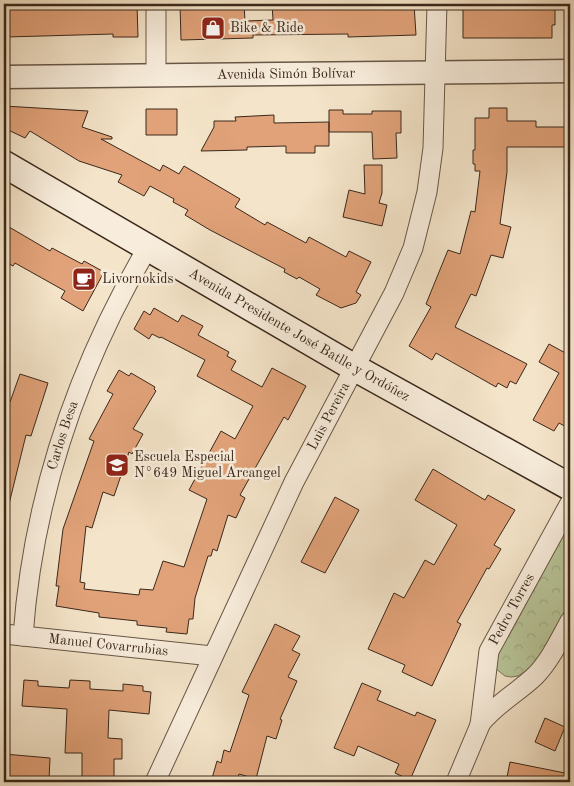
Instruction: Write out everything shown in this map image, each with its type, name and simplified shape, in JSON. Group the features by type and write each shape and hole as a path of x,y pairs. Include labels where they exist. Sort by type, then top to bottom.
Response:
{"main road":[{"name":"Avenida Presidente José Batlle y Ordóñez","path":"4,164 354,368 570,487"}],"street":[{"path":"156,4 156,76"},
{"name":"Luis Pereira","path":"155,782 294,482 394,293 421,221 433,148 437,4"},
{"name":"Avenida Simón Bolívar","path":"4,77 570,71"},
{"name":"Carlos Besa","path":"23,636 27,591 38,525 59,443 95,347 148,248"},
{"name":"Pedro Torres","path":"456,782 480,725 489,651 570,503"},
{"name":"Pedro Torres","path":"480,725 497,706 544,666 570,621"},
{"name":"Manuel Covarrubias","path":"4,634 212,656"},
{"path":"486,668 492,681 498,686 517,690"}],"green space":[{"path":"570,515 570,603 538,659 529,669 518,676 505,676 495,668 495,653"}],"building":[{"path":"4,4 137,4 138,37 113,37 113,34 6,37 6,34 4,34"},
{"path":"180,4 244,4 245,21 273,20 272,4 323,4 323,7 414,4 416,35 348,37 348,34 253,35 253,38 181,40"},
{"path":"463,4 555,4 555,25 552,25 552,38 463,38"},
{"path":"4,106 88,111 82,127 112,137 112,139 101,139 160,171 163,165 179,174 184,166 240,199 235,207 265,225 267,222 306,243 309,237 346,257 349,251 371,262 356,292 361,295 356,303 341,308 316,295 320,289 299,277 297,279 284,272 285,269 185,215 188,210 173,202 174,199 150,186 144,196 118,182 122,175 79,161 30,131 25,138 4,128"},
{"path":"489,108 507,108 507,121 536,121 536,127 570,127 570,147 507,147 507,172 500,224 511,227 503,258 491,255 476,296 471,294 455,327 527,364 516,384 510,381 507,388 498,383 496,387 436,353 432,360 409,346 431,307 426,304 448,250 460,254 471,211 475,212 480,171 475,171 475,164 473,164 475,118 489,118"},
{"path":"146,109 177,109 177,135 146,135"},
{"path":"329,110 343,110 343,114 401,111 401,133 396,133 397,158 373,159 372,132 329,132"},
{"path":"274,115 274,123 329,122 329,146 315,146 315,153 286,153 286,146 247,147 247,150 201,151 214,127 214,121 236,121 235,117"},
{"path":"364,165 382,165 382,193 379,203 387,205 382,226 343,217 349,190 365,194"},
{"path":"4,224 50,251 52,248 82,264 84,261 104,272 83,311 61,298 65,291 15,263 13,266 4,261"},
{"path":"154,308 178,322 182,315 203,326 198,335 229,352 227,356 236,361 231,370 262,387 272,368 306,386 288,420 284,417 240,495 245,498 236,518 228,515 217,551 213,549 211,556 208,556 195,598 193,619 189,619 187,634 166,632 167,628 137,625 137,621 99,617 99,613 56,606 59,586 56,586 63,529 94,441 89,439 113,394 107,391 119,370 129,376 131,373 155,387 156,391 133,429 143,434 132,454 129,452 114,496 103,492 92,528 86,526 80,582 85,583 84,589 139,595 140,589 153,590 163,561 184,567 207,499 189,490 221,431 235,439 253,406 197,376 205,360 161,337 152,334 149,339 134,329 144,311 150,315"},
{"path":"549,344 569,355 570,353 570,429 559,423 554,431 533,420 559,373 539,362"},
{"path":"20,374 48,383 31,436 26,435 9,504 4,503 4,442 9,421 4,420 4,400 10,402"},
{"path":"433,469 485,500 488,495 515,510 494,545 501,549 489,569 487,568 457,622 461,624 432,686 402,672 405,665 368,649 394,593 404,598 425,560 434,565 457,525 415,500"},
{"path":"335,497 359,510 325,573 301,562"},
{"path":"275,624 300,636 292,650 300,654 288,677 297,681 280,719 282,720 276,739 267,736 256,779 239,774 237,782 211,782 217,761 221,763 224,750 230,752 249,695 242,692"},
{"path":"24,680 38,681 38,686 69,688 70,680 90,681 90,689 123,691 123,684 143,686 143,691 151,692 149,714 109,710 108,738 122,739 122,759 114,759 114,782 82,782 82,753 65,753 67,709 22,706"},
{"path":"362,683 381,691 377,700 415,716 417,712 436,720 410,780 395,773 399,764 358,746 354,756 334,748"},
{"path":"545,718 565,727 555,751 535,742"},
{"path":"4,754 50,758 49,780 4,777"},
{"path":"510,762 570,774 570,782 506,782"}],"place":[{"name":"Bike & Ride","path":"213,28"},
{"name":"Livornokids","path":"84,279"},
{"name":"Escuela Especial N°649 Miguel Arcangel","path":"117,465"}]}
